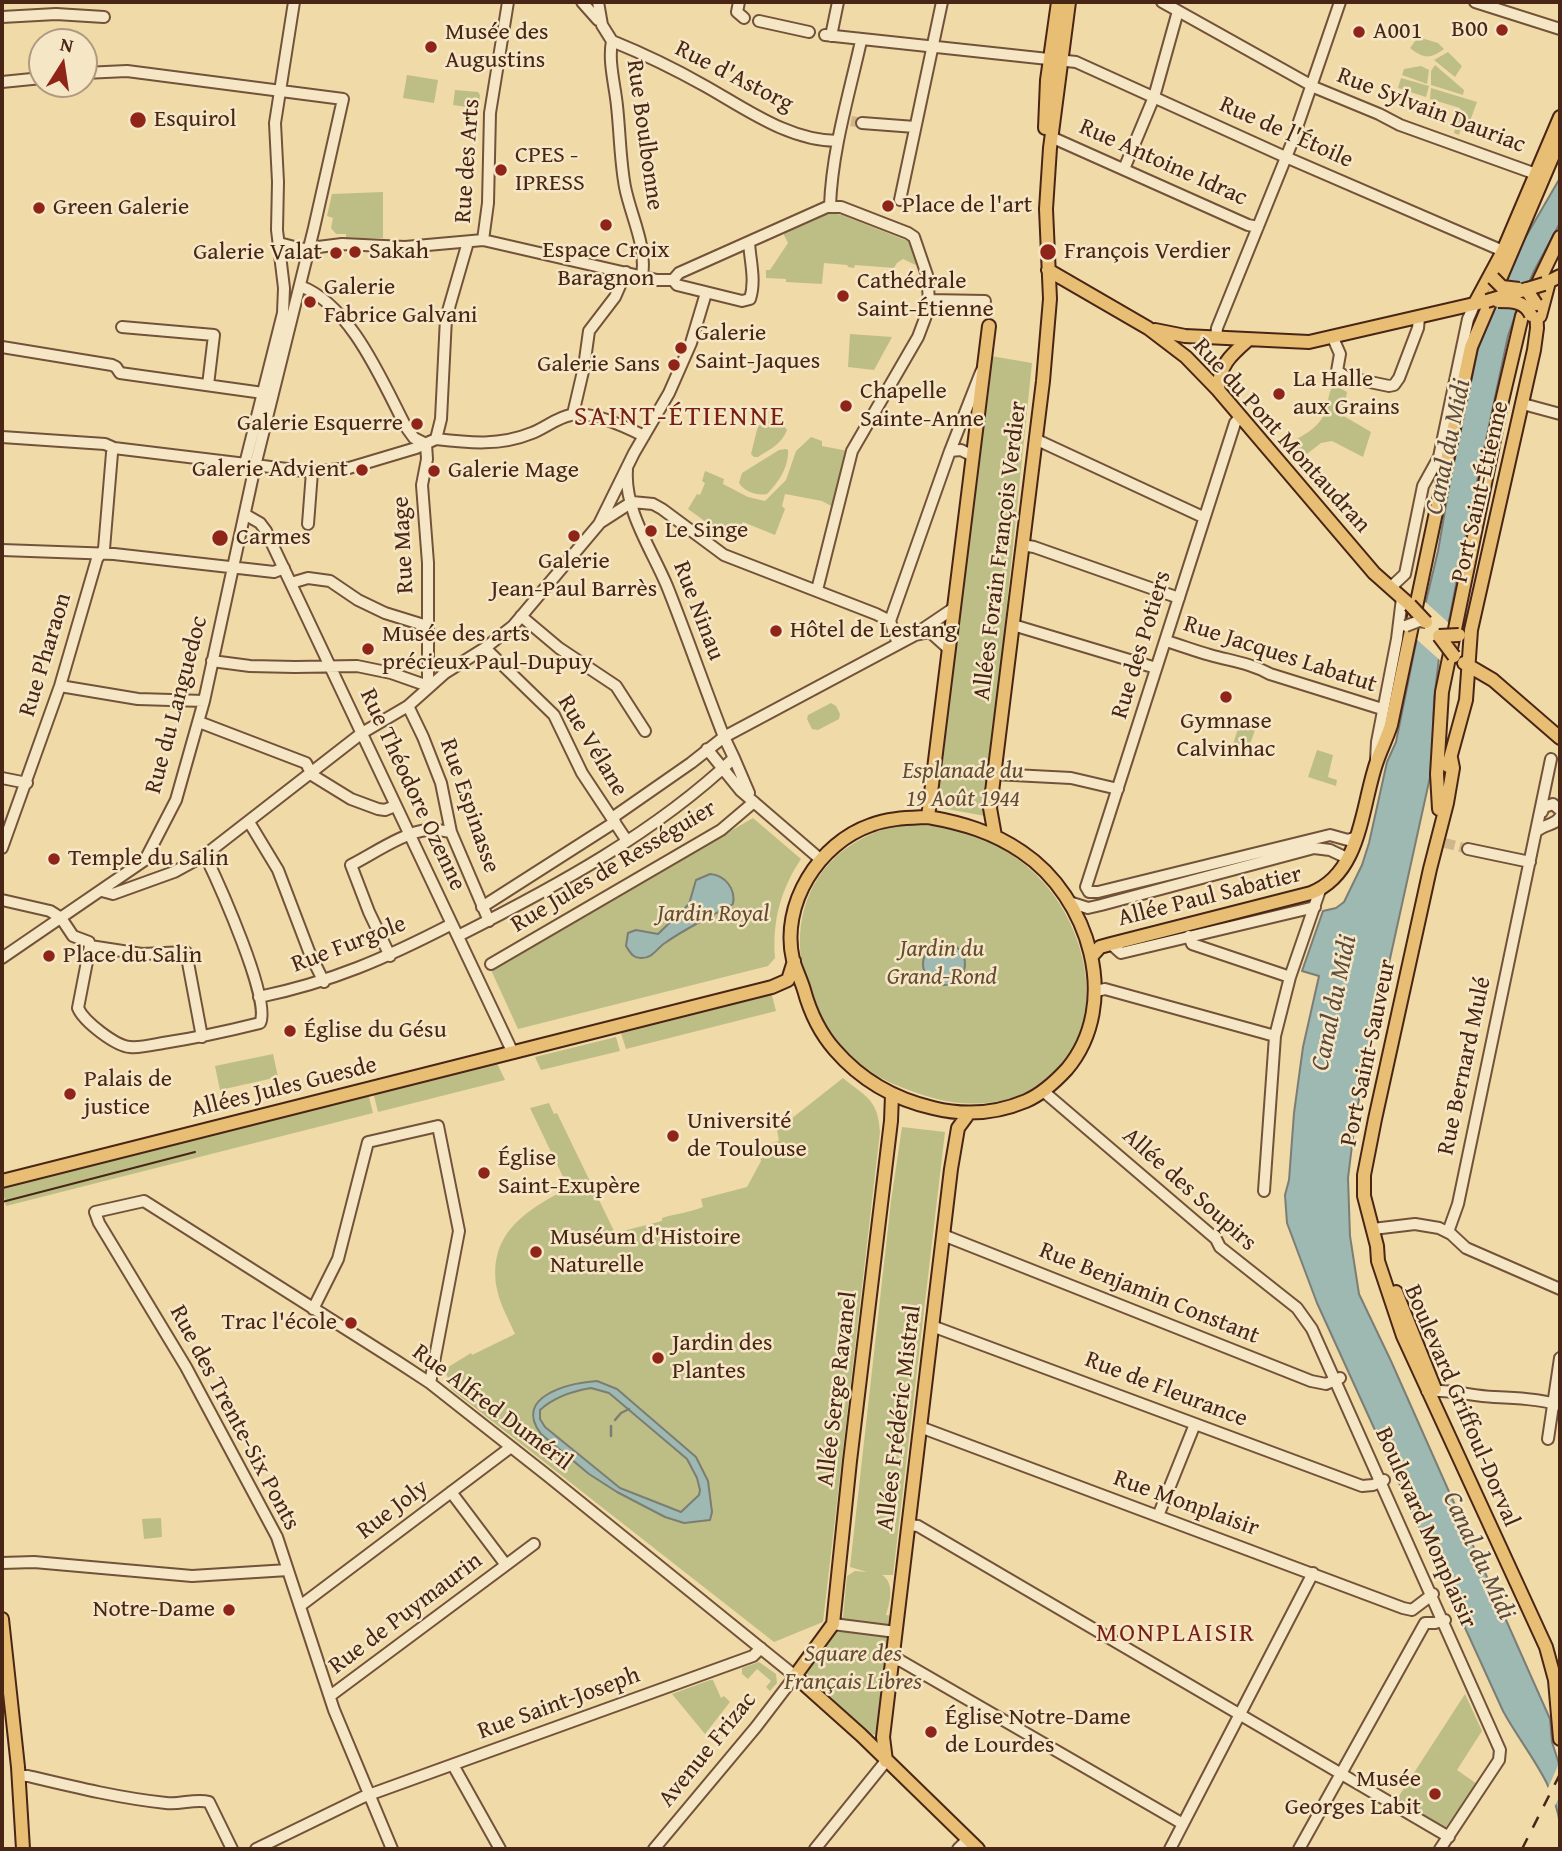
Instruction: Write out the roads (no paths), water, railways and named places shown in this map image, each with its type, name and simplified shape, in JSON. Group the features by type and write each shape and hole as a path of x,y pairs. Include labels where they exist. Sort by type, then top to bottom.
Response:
{"main road":[{"path":"1046,247 1058,2"},
{"path":"1046,247 1042,225 1044,150 1056,60 1069,2"},
{"path":"1481,302 1560,117"},
{"name":"Port Saint-Étienne","path":"1376,762 1391,726 1471,347 1560,139"},
{"path":"1550,278 1560,237"},
{"name":"Allées Forain François Verdier","path":"995,836 990,813 1050,299 1046,247"},
{"path":"1439,809 1437,774 1442,692 1519,324 1560,266"},
{"path":"1048,270 1148,328 1176,335 1309,342 1481,302 1526,289 1550,278"},
{"path":"1492,274 1502,287 1526,289"},
{"name":"Port Saint-Étienne","path":"1469,666 1469,646 1465,633 1522,404 1550,278"},
{"path":"1481,302 1518,302 1530,311 1534,310 1526,289"},
{"name":"Port Saint-Étienne","path":"1534,310 1537,328"},
{"name":"Allées Forain François Verdier","path":"928,817 989,326"},
{"name":"Rue du Pont Montaudran","path":"1148,328 1186,357 1218,390 1374,573 1426,622 1454,656 1493,680 1560,738"},
{"path":"1218,390 1224,363 1248,340"},
{"path":"1439,636 1465,633"},
{"name":"Port Saint-Sauveur","path":"1439,842 1439,809 1466,699 1469,666"},
{"name":"Port Saint-Sauveur","path":"1377,1246 1364,1196 1364,1175 1430,869 1439,842 1453,768 1451,758"},
{"path":"1320,890 1334,879 1357,837 1376,762"},
{"path":"928,817 975,827 995,836 1023,852 1044,871 1069,902 1092,956 1096,991 1090,1028 1083,1044 1061,1075 1043,1091 1002,1110 970,1113 921,1105 892,1095 865,1078 835,1050 818,1026 806,1001 794,961 794,916 800,895 820,859 844,839 870,825 888,820 928,817"},
{"name":"Allée Paul Sabatier","path":"1092,956 1100,947 1320,890"},
{"path":"780,985 788,980 794,961"},
{"path":"780,985 796,990 806,1001"},
{"name":"Allées Jules Guesde","path":"2,1181 780,985"},
{"name":"Allée Serge Ravanel","path":"833,1624 849,1461 892,1095"},
{"name":"Allées Frédéric Mistral","path":"886,1761 884,1732 956,1133 970,1113"},
{"name":"Boulevard Griffoul-Dorval","path":"1377,1246 1385,1283 1403,1336 1552,1644 1560,1669"},
{"name":"Boulevard Griffoul-Dorval","path":"1431,1391 1546,1647 1555,1680 1560,1738"},
{"path":"833,1624 795,1676 861,1735 978,1849"},
{"path":"2,1626 23,1849"},
{"path":"861,1735 873,1738 884,1732"}],"street":[{"path":"250,465 263,393 281,325 284,288 277,230 275,122 294,2"},
{"name":"Rue des Arts","path":"483,240 488,203 490,113 508,2"},
{"name":"Rue de l'Étoile","path":"838,2 828,36 1082,65 1503,251"},
{"path":"900,200 942,2"},
{"name":"Rue Sylvain Dauriac","path":"1161,2 1312,85 1400,125 1536,174"},
{"path":"1216,338 1217,328 1287,157 1340,2"},
{"path":"1475,2 1560,29"},
{"name":"Rue Boulbonne","path":"591,3 612,41 610,51 620,151 625,187 642,249 644,277"},
{"path":"1124,169 1154,97 1178,11"},
{"path":"2,17 56,13 104,17"},
{"path":"759,21 809,32"},
{"name":"Rue d'Astorg","path":"612,41 634,49 705,85 765,121 817,138 838,141"},
{"path":"830,206 838,141 852,121 861,41"},
{"path":"98,72 121,70 343,99 300,286 250,465"},
{"path":"2,82 28,79"},
{"path":"852,121 915,127"},
{"name":"Rue Antoine Idrac","path":"1051,137 1248,225 1258,227"},
{"path":"279,243 309,248 342,244 405,247 483,240 668,282 830,206 843,208 908,233 917,242 927,275 927,313 918,337 852,451 817,590"},
{"name":"Rue Mage","path":"428,686 428,563 422,485 431,441 441,419 446,318 468,242"},
{"path":"674,279 677,285 706,293 742,301 750,299 753,274 749,242"},
{"path":"573,414 584,367 587,336 615,297 626,272"},
{"path":"300,286 316,292 345,322 359,341 414,438 476,443 505,441 536,432 573,414 609,421 644,436"},
{"path":"102,891 113,894 174,872 205,855 362,733 408,706 445,673 485,648 513,626 599,524 669,393 682,364 706,293"},
{"path":"929,300 985,301"},
{"name":"Port Saint-Étienne","path":"1390,588 1405,573 1423,486 1439,457 1468,319 1481,302"},
{"path":"1333,338 1340,354 1337,371 1346,377 1394,385 1404,366 1419,318"},
{"path":"122,327 214,335 208,385"},
{"path":"2,347 116,367 120,373 263,393"},
{"name":"Allées Forain François Verdier","path":"890,621 950,451 984,367"},
{"path":"1522,404 1560,414"},
{"name":"Rue des Potiers","path":"1086,887 1166,641 1203,517 1235,423 1240,417"},
{"path":"2,437 106,443 114,448 312,472 349,468 431,441"},
{"path":"1035,439 1203,517"},
{"name":"Rue Pharaon","path":"2,848 4,833 27,783 60,686 100,553 104,549 114,448"},
{"path":"950,451 961,450 973,456"},
{"name":"Rue du Languedoc","path":"2,958 145,860 158,838 183,782 199,722 246,515 250,465"},
{"name":"Rue Ninau","path":"628,467 627,478 632,502 724,737 754,802"},
{"path":"308,524 312,472"},
{"path":"599,524 632,502 653,504 724,555 847,601 890,621 898,644"},
{"name":"Rue Théodore Ozenne","path":"246,515 260,523 266,531 513,1053"},
{"path":"1022,545 1179,598"},
{"path":"2,550 100,553 274,572 284,568"},
{"path":"291,583 308,578 330,582 385,613 427,626"},
{"path":"1376,762 1382,709 1406,602"},
{"path":"482,907 613,820 724,737 915,635 954,608"},
{"path":"521,616 549,641 616,686 645,731"},
{"path":"1397,639 1406,626 1419,621 1426,622"},
{"path":"1013,625 1156,668"},
{"path":"915,635 930,632 949,649"},
{"name":"Rue Jacques Labatut","path":"1166,641 1258,667 1270,674 1382,709"},
{"name":"Rue Vélane","path":"485,648 554,715 573,758 627,841"},
{"path":"212,661 250,666 367,667 428,686"},
{"path":"427,666 430,671 445,673"},
{"path":"60,686 138,699 192,698 204,701"},
{"name":"Rue Espinasse","path":"408,706 441,783 451,832 489,921"},
{"path":"199,722 306,763 310,772 342,794 362,803 385,810 396,806"},
{"path":"707,749 754,802 820,859"},
{"path":"458,936 489,921 627,841 683,802 734,758"},
{"name":"Rue Bernard Mulé","path":"1448,1232 1458,1205 1551,759"},
{"path":"994,774 1071,778 1118,789"},
{"path":"2,778 27,783"},
{"name":"Rue Jules de Rességuier","path":"491,964 721,830 754,802"},
{"path":"1542,811 1553,804 1560,810"},
{"path":"1536,832 1542,826 1555,823 1560,817"},
{"path":"249,822 278,870 324,982"},
{"path":"390,956 351,865 410,835 427,830 451,832"},
{"name":"Allée Paul Sabatier","path":"1069,902 1088,908 1154,885 1330,835 1348,840 1357,837"},
{"name":"Allée Paul Sabatier","path":"1086,887 1089,892 1098,892 1154,885 1314,848 1330,850 1347,858"},
{"path":"1468,849 1530,862"},
{"path":"2,900 50,911 61,918 73,936 86,940 90,946 78,1009 94,1026 126,1047 134,1048 202,1037 260,1023 263,1017 235,922 205,855"},
{"path":"1264,1191 1275,1036 1290,977 1320,890"},
{"name":"Allée Paul Sabatier","path":"1111,944 1121,953 1315,907"},
{"name":"Rue Furgole","path":"259,997 324,982 390,956 452,924"},
{"path":"1189,936 1192,944 1290,977"},
{"path":"90,946 142,954 186,953 202,1037"},
{"path":"1096,991 1105,989 1275,1036"},
{"name":"Allée des Soupirs","path":"1043,1091 1216,1239 1220,1247 1297,1308 1307,1320"},
{"path":"313,1309 338,1259 368,1142 438,1126 459,1231 430,1383"},
{"name":"Rue Alfred Duméril","path":"94,1212 144,1201 430,1383 795,1676"},
{"name":"Rue des Trente-Six Ponts","path":"94,1212 186,1367 267,1516 330,1696 392,1849"},
{"path":"1373,1229 1415,1224 1432,1226 1448,1232 1466,1248 1560,1289"},
{"name":"Rue Benjamin Constant","path":"943,1235 1311,1381 1326,1384 1338,1379"},
{"name":"Boulevard Monplaisir","path":"1307,1320 1338,1379 1501,1756 1449,1837"},
{"name":"Rue de Fleurance","path":"932,1326 1362,1486 1383,1481"},
{"path":"1548,1439 1557,1404 1560,1358"},
{"path":"1431,1391 1506,1396 1557,1404"},
{"path":"1158,1516 1195,1424"},
{"name":"Rue Monplaisir","path":"920,1427 1403,1608 1412,1609 1419,1606"},
{"name":"Rue Joly","path":"300,1606 511,1447"},
{"name":"Rue de Puymaurin","path":"451,1492 506,1564"},
{"path":"909,1525 918,1526 1449,1837 1440,1849"},
{"name":"Rue de Puymaurin","path":"330,1696 534,1544"},
{"path":"2,1563 34,1562 192,1576 288,1570"},
{"path":"1170,1849 1313,1573"},
{"path":"1299,1849 1425,1623 1419,1606 1432,1596"},
{"path":"1425,1623 1443,1620"},
{"path":"833,1624 896,1632"},
{"name":"Rue Saint-Joseph","path":"256,1849 370,1796 753,1656 761,1648"},
{"path":"893,1660 901,1661 1183,1824"},
{"name":"Avenue Frizac","path":"654,1849 795,1676"},
{"path":"815,1849 886,1761"},
{"path":"453,1765 500,1849"},
{"path":"18,1776 123,1798 180,1804 204,1800 209,1802 232,1849"},
{"path":"958,1849 968,1839"}],"water":[{"name":"Canal du Midi","path":"1560,178 1560,223 1534,271 1508,336 1439,658 1434,700 1432,768 1356,1113 1348,1178 1350,1236 1359,1294 1550,1719 1552,1742 1560,1767 1560,1825 1552,1794 1503,1711 1317,1303 1287,1223 1285,1195 1289,1180 1303,1047 1319,976 1302,971 1323,911 1336,908 1344,902 1362,865 1369,843 1387,762 1396,742 1438,551 1480,339 1521,245"},
{"path":"710,874 725,880 733,893 733,904 681,932 646,958 632,955 626,946 628,933 636,930 658,934 689,904 696,880"},
{"path":"944,943 959,949 965,964 959,979 944,985 929,979 923,964 929,949"},
{"path":"597,1381 617,1389 696,1457 708,1481 712,1512 710,1520 684,1523 665,1517 589,1474 541,1434 534,1421 534,1410 539,1401 560,1389","holes":["591,1388 609,1393 687,1459 700,1490 699,1495 681,1512 620,1488 545,1427 540,1419 540,1410 577,1391"]}],"waterway":[{"path":"615,1420 629,1409"},
{"path":"611,1426 611,1436"}],"tunnel":[{"path":"851,121 862,123"},
{"path":"1445,843 1468,849"}],"tram line":[{"path":"2,1202 195,1152"}],"railway":[{"path":"1522,1849 1560,1774"}],"place":[{"name":"B00","path":"1502,30"},
{"name":"A001","path":"1359,32"},
{"name":"Musée des Augustins","path":"431,47"},
{"name":"Esquirol","path":"138,120"},
{"name":"CPES - IPRESS","path":"501,170"},
{"name":"Place de l'art","path":"888,206"},
{"name":"Green Galerie","path":"39,208"},
{"name":"Espace Croix Baragnon","path":"606,225"},
{"name":"Sakah","path":"355,252"},
{"name":"François Verdier","path":"1048,252"},
{"name":"Galerie Valat","path":"336,253"},
{"name":"Cathédrale Saint-Étienne","path":"843,296"},
{"name":"Galerie Fabrice Galvani","path":"310,302"},
{"name":"Galerie Saint-Jaques","path":"681,348"},
{"name":"Galerie Sans","path":"674,365"},
{"name":"La Halle aux Grains","path":"1279,394"},
{"name":"Chapelle Sainte-Anne","path":"846,406"},
{"name":"Galerie Esquerre","path":"417,424"},
{"name":"Galerie Advient","path":"362,470"},
{"name":"Galerie Mage","path":"434,471"},
{"name":"Le Singe","path":"651,531"},
{"name":"Galerie Jean-Paul Barrès","path":"574,536"},
{"name":"Carmes","path":"220,538"},
{"name":"Hôtel de Lestang","path":"776,631"},
{"name":"Musée des arts précieux Paul-Dupuy","path":"368,649"},
{"name":"Gymnase Calvinhac","path":"1226,697"},
{"name":"Temple du Salin","path":"54,859"},
{"name":"Place du Salin","path":"49,956"},
{"name":"Église du Gésu","path":"290,1031"},
{"name":"Palais de justice","path":"70,1094"},
{"name":"Université de Toulouse","path":"673,1136"},
{"name":"Église Saint-Exupère","path":"484,1173"},
{"name":"Muséum d'Histoire Naturelle","path":"536,1252"},
{"name":"Trac l'école","path":"351,1323"},
{"name":"Jardin des Plantes","path":"658,1358"},
{"name":"Notre-Dame","path":"229,1610"},
{"name":"Église Notre-Dame de Lourdes","path":"931,1732"},
{"name":"Musée Georges Labit","path":"1435,1794"}],"district":[{"name":"SAINT-ÉTIENNE","path":"680,418"},
{"name":"MONPLAISIR","path":"1176,1634"}],"park label":[{"name":"Esplanade du 19 Août 1944","path":"963,786"},
{"name":"Jardin Royal","path":"713,915"},
{"name":"Jardin du Grand-Rond","path":"942,964"},
{"name":"Square des Français Libres","path":"853,1669"}]}
